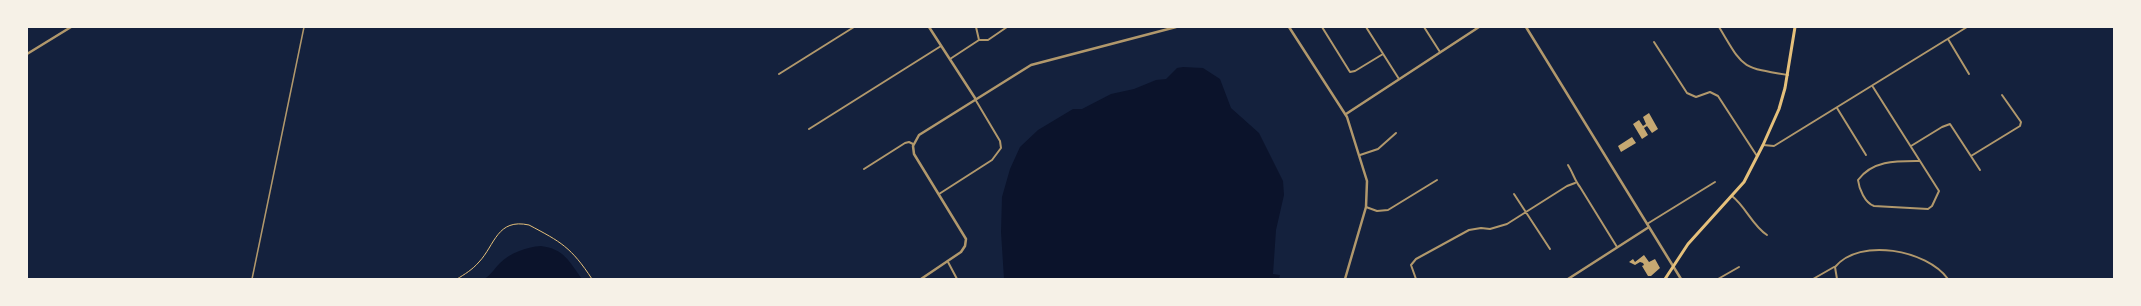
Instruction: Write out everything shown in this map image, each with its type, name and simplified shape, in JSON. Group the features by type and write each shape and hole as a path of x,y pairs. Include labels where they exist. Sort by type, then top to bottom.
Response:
{"main road":[{"path":"1665,279 1688,244 1744,182 1763,145 1779,109 1788,75 1794,27"}],"street":[{"path":"27,54 71,27"},
{"path":"252,279 304,27"},
{"path":"779,74 854,27"},
{"path":"929,27 975,98 1000,141 1001,148 992,160 939,194"},
{"path":"976,27 979,40"},
{"path":"950,59 979,40 988,40 1007,27"},
{"path":"921,279 948,262 963,249 966,241 965,236 914,154 913,144 919,135 975,98 1031,66 1176,27"},
{"path":"1289,27 1346,114 1360,155 1368,188 1366,207 1345,279"},
{"path":"1322,27 1349,71 1353,72 1383,54"},
{"path":"1366,27 1399,79"},
{"path":"1424,27 1440,52"},
{"path":"1346,114 1479,27"},
{"path":"1526,27 1681,279"},
{"path":"1719,27 1744,65 1788,75"},
{"path":"1763,145 1774,146 1967,27"},
{"path":"1948,39 1969,74"},
{"path":"1654,42 1687,93 1696,97 1710,92 1718,96 1757,156"},
{"path":"809,129 941,46"},
{"path":"1873,86 1939,191 1930,208 1870,205 1865,198 1858,180 1880,164 1889,161 1920,161"},
{"path":"1971,156 2018,128 2021,123 2002,95"},
{"path":"1837,108 1866,155"},
{"path":"1910,147 1942,127 1950,124 1980,170"},
{"path":"1360,155 1378,149 1396,134"},
{"path":"864,169 905,144 909,142 913,144"},
{"path":"1568,165 1574,175 1576,183 1580,187 1616,247"},
{"path":"1366,207 1377,211 1388,210 1437,180"},
{"path":"1568,279 1715,182"},
{"path":"1416,279 1411,265 1416,259 1470,230 1481,228 1490,230 1502,226 1567,186 1576,183"},
{"path":"1514,194 1550,249"},
{"path":"1732,196 1742,205 1759,228 1767,235"},
{"path":"1813,279 1835,267 1845,258 1866,251 1894,251 1906,253 1940,268 1948,279"},
{"path":"948,262 957,279"},
{"path":"1718,279 1739,267"},
{"path":"1835,267 1838,279"}],"path":[{"path":"456,279 471,270 480,261 499,232 513,224 522,223 564,244 578,258 592,279"}],"water":[{"path":"1177,68 1203,68 1220,79 1231,108 1259,133 1283,181 1284,195 1276,230 1273,274 1280,275 1279,279 1004,279 1001,232 1002,197 1010,169 1020,147 1038,130 1073,109 1082,109 1111,94 1134,89 1156,80 1166,79"},
{"path":"541,246 561,253 582,279 484,279 491,274 504,259 513,253 524,249"}],"building":[{"path":"1649,113 1658,129 1652,133 1647,126 1644,128 1648,135 1642,139 1633,124 1639,120 1643,126 1646,124 1643,117"},
{"path":"1632,137 1636,143 1621,152 1618,146"},
{"path":"1644,255 1649,262 1655,259 1660,268 1651,276 1648,276 1642,266 1644,265 1643,263 1640,262 1635,265 1629,262 1633,259 1635,262"}]}
